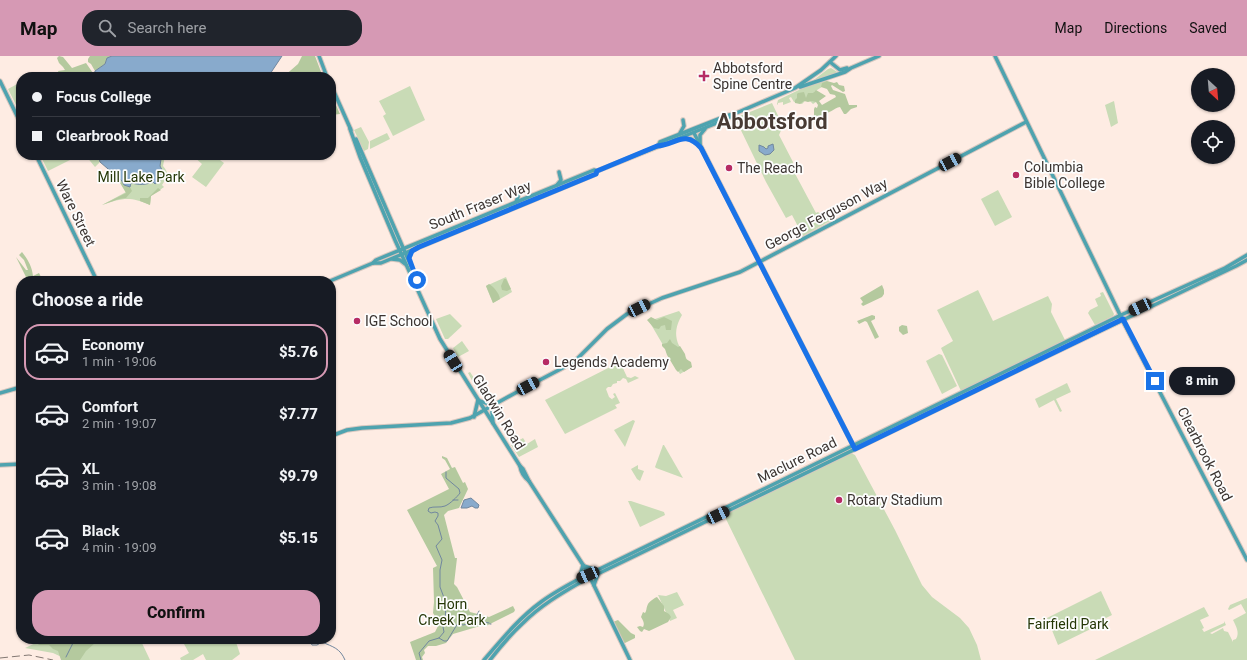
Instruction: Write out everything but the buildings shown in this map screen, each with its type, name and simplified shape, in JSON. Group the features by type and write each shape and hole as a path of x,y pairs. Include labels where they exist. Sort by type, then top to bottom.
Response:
{"main road":[{"path":"319,56 325,72"},
{"name":"South Fraser Way","path":"678,137 796,88 814,76 836,56"},
{"path":"830,62 840,70 850,68 879,56"},
{"name":"Clearbrook Road","path":"995,56 1122,317 1247,560"},
{"path":"796,88 824,80 845,72 850,68"},
{"path":"0,81 16,114"},
{"name":"Gladwin Road","path":"336,97 397,239 417,280 416,285 440,339 520,466 521,472 529,481 583,565 630,660"},
{"name":"South Fraser Way","path":"373,263 381,263 389,260 419,242 594,170 597,171 658,146 660,142 694,133 727,119 734,114"},
{"path":"683,120 684,128 678,137 691,139 700,146"},
{"name":"George Ferguson Way","path":"336,434 362,428 451,424 474,417 574,362 607,329 627,314 662,298 737,274 1026,122"},
{"path":"700,146 700,135 706,128"},
{"path":"694,133 854,447"},
{"name":"Ware Street","path":"38,160 94,276"},
{"name":"South Fraser Way","path":"336,278 373,263 387,255 419,247 596,174 597,171"},
{"path":"555,186 561,180 559,172"},
{"path":"516,202 518,192 522,200"},
{"path":"387,255 395,248 397,239 406,244 419,242"},
{"path":"389,260 400,260 409,265 409,258 412,251 419,247"},
{"name":"Maclure Road","path":"490,660 523,623 544,605 589,576 1225,268 1247,255"},
{"name":"Maclure Road","path":"1122,317 1227,271 1247,260"},
{"path":"0,393 16,388"},
{"path":"474,417 478,400 488,404 496,404 492,412 493,424"},
{"path":"847,448 850,438"},
{"name":"Maclure Road","path":"598,572 847,448 854,447"},
{"path":"0,465 16,464"},
{"path":"583,565 598,572 594,585 580,581 583,565"},
{"name":"Maclure Road","path":"484,660 511,629 529,612 554,593 580,581"}],"green space":[{"path":"59,56 63,57 72,68 86,63 92,72 58,72 65,70 57,58"},
{"path":"90,56 112,56 107,58 105,64 95,71 88,62"},
{"path":"302,56 315,56 321,72 289,72 298,64"},
{"path":"831,68 839,73 811,82 828,69"},
{"path":"826,80 828,83 814,92 819,100 813,104 806,100 802,104 794,102 791,97 789,98 791,102 783,105 783,102 778,103 778,105 777,104 778,100 805,87"},
{"path":"827,81 834,83 837,82 839,85 844,86 845,91 843,92 832,85 831,86 833,90 845,94 849,105 857,105 857,107 851,109 846,114 844,114 840,107 823,114 821,117 821,126 819,126 818,123 815,124 814,122 814,109 815,107 817,108 818,105 816,102 804,101 800,104 795,103 795,100 798,93 804,92 806,98 808,93 813,93 816,90 826,96 819,101 822,105 836,97 835,95 830,94 827,89 821,87 822,83"},
{"path":"16,85 16,105 8,89"},
{"path":"410,86 425,120 393,136 383,116 386,114 379,101"},
{"path":"1114,101 1118,123 1111,127 1105,105"},
{"path":"772,103 783,126 779,135 793,162 792,168 816,213 818,212 823,216 828,216 830,221 803,236 792,215 786,218 766,182 735,118"},
{"path":"336,105 340,114 336,114"},
{"path":"361,127 369,142 368,149 364,151 354,130"},
{"path":"387,133 390,139 370,149 370,141"},
{"path":"42,160 70,160 48,171"},
{"name":"Mill Lake Park","path":"89,160 164,160 163,166 167,173 162,185 164,187 151,196 150,205 137,200 126,199 102,205 126,192 119,179 109,168 100,162 95,167"},
{"path":"198,160 220,160 224,163 206,187 192,177 202,164"},
{"path":"119,179 124,185 130,187 132,191 126,198 102,205 126,193"},
{"path":"158,188 161,190 151,196 150,205 140,201 140,198 148,198"},
{"path":"998,190 1012,217 995,226 981,199"},
{"path":"22,252 32,269 33,276 26,276 16,257 26,270 28,270 24,260 19,255"},
{"path":"39,273 40,276 33,276"},
{"path":"506,277 512,292 493,303 486,286"},
{"path":"504,279 506,279 511,289 507,291 502,290 501,286"},
{"path":"489,284 496,290 500,299 493,303 486,286"},
{"path":"882,285 884,294 882,297 863,306 861,304 863,302 860,298"},
{"path":"978,290 993,321 1048,296 1052,304 1051,312 1065,340 961,391 941,348 953,341 937,310"},
{"path":"1103,292 1114,314 1113,316 1095,325 1088,313 1090,310 1098,306 1095,299 1101,296 1100,293"},
{"path":"679,311 682,315 676,330 676,336 680,348 692,367 680,374 649,321"},
{"path":"450,314 462,326 448,339 445,339 436,319"},
{"path":"872,315 875,316 875,319 871,321 879,337 875,339 867,322 865,321 859,324 857,321"},
{"path":"651,317 657,320 664,317 672,321 671,330 666,330 665,325 661,326 659,329 654,328 647,320"},
{"path":"902,325 907,326 908,333 903,335 899,331 899,327"},
{"path":"670,339 672,343 678,347 680,346 686,359 691,362 692,367 684,372 681,369 678,372 676,370 662,346 662,344 667,343"},
{"path":"462,341 469,351 458,357 453,348"},
{"path":"939,354 942,355 957,386 942,394 926,361"},
{"path":"620,362 627,377 631,378 635,376 639,378 628,383 626,379 623,378 606,389 609,397 613,400 612,399 615,397 613,394 615,393 620,403 615,405 617,408 565,434 545,400"},
{"path":"470,372 474,378 481,374 485,381 475,386 468,373"},
{"path":"1067,383 1071,392 1056,399 1062,411 1060,412 1054,400 1039,408 1035,399"},
{"path":"633,420 635,421 625,447 614,430"},
{"path":"523,438 527,444 535,439 538,447 519,457 511,445"},
{"path":"664,445 683,478 655,467"},
{"path":"851,453 855,455 922,585 932,597 960,618 969,628 977,645 981,660 795,660 724,515"},
{"name":"Horn Creek Park","path":"442,456 447,458 452,468 455,467 463,483 465,482 468,489 459,508 448,511 444,515 455,558 457,558 454,584 470,612 489,617 513,606 515,610 514,612 486,626 480,626 453,634 446,643 436,646 428,646 424,650 425,653 422,657 423,660 416,660 410,642 435,632 438,626 438,621 433,613 433,568 437,566 407,510 449,489 441,474 450,469"},
{"path":"638,465 638,469 644,471 640,481 631,469"},
{"path":"628,501 664,512 665,515 640,527"},
{"name":"Fairfield Park","path":"1101,591 1112,615 1102,620 1103,623 1058,645 1047,618"},
{"path":"677,592 684,605 673,610 677,618 670,621 658,595 666,596"},
{"path":"657,597 664,606 664,611 671,617 668,622 649,631 644,629 642,632 637,627 644,626 644,622 641,617 643,612 645,613 647,605"},
{"path":"1247,598 1247,660 1095,660 1204,607 1209,616 1200,620 1204,628 1202,629 1204,632 1224,623 1224,621 1226,625 1210,633 1212,634 1223,628 1224,631 1228,632 1233,642 1238,634 1233,620 1246,613 1241,604 1229,610 1228,609 1230,605"},
{"path":"618,620 635,635 635,638 623,644 613,622"},
{"path":"33,644 142,644 150,660 68,660 53,653 25,648"},
{"path":"38,644 94,644 86,651 80,660 61,660 58,651 49,645"},
{"path":"184,644 237,644 240,654 232,660 206,660 203,654 193,660 181,660 180,658 189,653"}],"water":[{"path":"112,56 282,56 271,72 95,72 105,64 107,58"},
{"path":"773,144 774,150 770,154 765,155 759,151 759,145 766,149 768,146"},
{"path":"100,160 161,160 160,166 164,174 163,178 155,184 153,182 147,184 131,183 130,187 124,185 122,181"},
{"path":"471,498 479,505 478,508 472,506 461,508 464,500"}],"waterway":[{"path":"421,660 419,653 429,641 439,638 444,632 443,627 445,623 446,603 440,587 440,570 442,560 436,546 442,539 438,525 435,521 438,513 431,513 428,511 429,508 443,507 447,505 460,493 459,489 446,478 446,472"},
{"path":"453,500 458,500"},
{"path":"474,621 479,611"},
{"path":"480,621 489,623"},
{"path":"439,638 447,641 458,623 463,625 478,622"},
{"path":"66,657 72,644"},
{"path":"312,644 319,644"},
{"path":"327,644 336,648 345,660"}],"railway":[{"path":"0,658 29,655 53,660"}],"place":[{"name":"Abbotsford Spine Centre","path":"704,76"},
{"name":"The Reach","path":"729,168"},
{"name":"Columbia Bible College","path":"1016,175"},
{"name":"IGE School","path":"357,321"},
{"name":"Legends Academy","path":"546,362"},
{"name":"Rotary Stadium","path":"839,500"}],"district":[{"name":"Abbotsford","path":"772,121"}],"route":[{"path":"417,280 409,258 412,251 419,247 596,174 597,171 657,146 662,146 679,139 688,138 700,146 855,449 1123,319 1155,381"}]}
